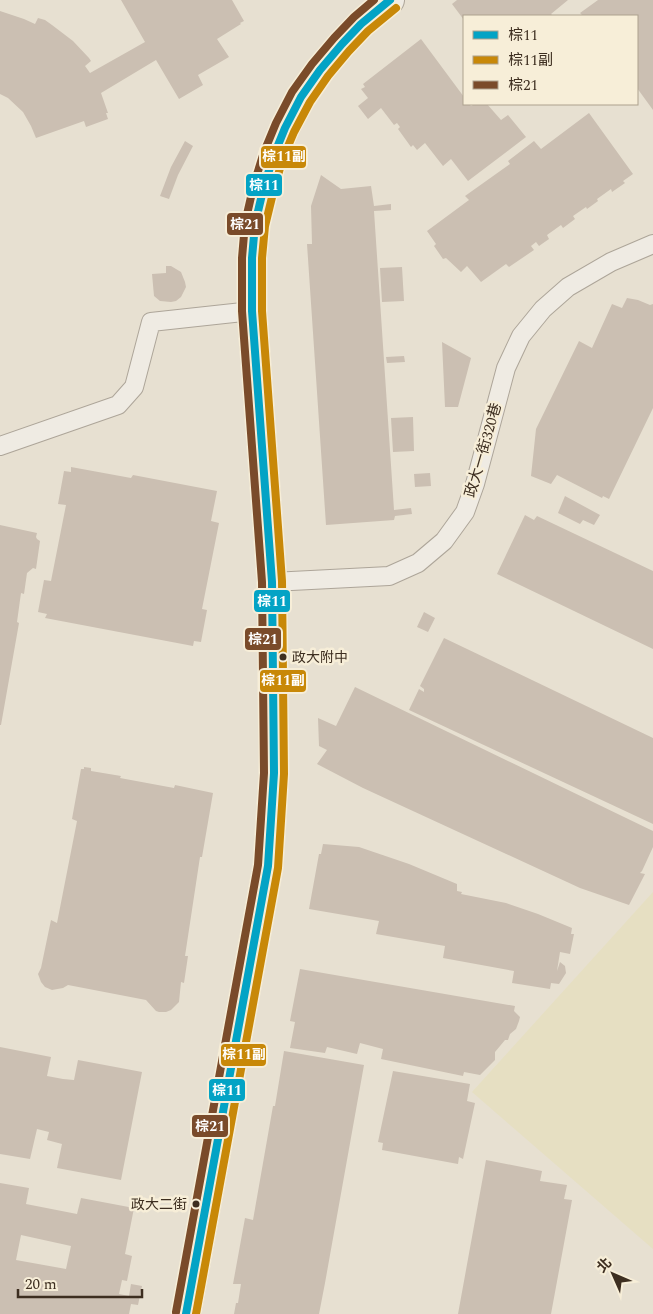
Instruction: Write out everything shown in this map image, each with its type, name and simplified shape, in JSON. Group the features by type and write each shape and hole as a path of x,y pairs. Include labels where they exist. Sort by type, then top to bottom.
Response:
{"street":[{"path":"186,1314 268,866 274,773 272,582 252,311 252,258 255,224 274,155 301,97 320,70 361,24 390,0"}],"lane":[{"name":"政大一街320巷","path":"272,582 389,576 418,563 444,541 465,512 475,484 506,368 521,336 544,308 568,287 611,262 653,244"},
{"path":"0,446 118,405 134,388 151,322 252,311"}],"shaded area":[{"path":"653,892 653,1249 472,1092"}],"building":[{"path":"121,0 232,0 244,21 217,39 229,57 198,75 203,85 179,99 156,60 101,93 108,113 106,113 108,119 86,127 84,121 36,138 23,112 8,98 0,94 0,11 35,24 38,18 45,20 73,41 89,58 91,61 85,66 90,73 145,42"},
{"path":"457,0 568,0 552,15 463,15 463,19 452,4"},
{"path":"598,0 653,0 653,110 638,89 638,15 582,15 580,13"},
{"path":"421,39 463,96 463,105 488,105 501,120 508,115 526,137 468,181 451,159 443,166 425,143 417,150 413,145 411,147 398,129 400,127 397,123 394,125 381,108 368,119 358,106 368,98 361,89 365,87 363,84"},
{"path":"589,113 633,174 623,181 625,183 612,192 611,189 587,209 586,207 573,216 575,219 563,228 561,225 547,235 549,239 539,246 536,242 531,246 534,250 509,267 506,264 481,282 467,266 461,272 446,258 443,259 427,231 469,200 465,196 510,164 508,161 534,141 541,149"},
{"path":"185,141 193,146 178,175 169,199 160,196 171,167"},
{"path":"321,175 341,189 371,186 374,206 391,204 391,210 374,211 394,510 411,508 412,514 395,516 394,520 326,525 307,244 312,244 311,206"},
{"path":"166,266 171,266 181,272 185,282 186,287 181,297 176,301 160,301 154,296 152,274 166,273"},
{"path":"402,267 404,301 382,302 380,268"},
{"path":"627,298 650,305 653,304 653,408 609,499 603,496 602,498 557,475 551,484 531,476 536,429 579,341 592,348 612,304 622,308"},
{"path":"442,342 471,358 458,407 445,407"},
{"path":"404,356 405,362 387,363 386,357"},
{"path":"413,417 414,451 393,452 391,418"},
{"path":"71,467 131,478 133,475 217,491 211,521 219,523 202,609 207,610 201,642 194,641 193,646 45,618 47,614 38,612 44,580 51,581 66,505 58,504 64,471 71,472"},
{"path":"430,473 431,486 415,487 414,474"},
{"path":"565,496 600,515 594,525 583,520 580,524 558,513"},
{"path":"525,515 534,520 537,516 653,571 653,649 497,574"},
{"path":"0,525 37,533 36,537 40,541 36,569 33,568 27,573 24,594 21,593 17,622 19,623 1,725 0,725"},
{"path":"424,612 435,618 428,632 417,627"},
{"path":"444,638 653,738 653,824 409,710 419,689 424,692 424,689 420,686"},
{"path":"355,687 653,831 653,847 640,873 645,874 629,905 580,888 363,788 317,764 327,750 319,746 318,718 336,726"},
{"path":"84,767 91,768 91,771 121,776 120,778 174,788 175,785 213,793 202,857 200,857 185,956 188,956 184,983 181,982 179,1002 166,1012 156,1011 146,1000 68,985 52,990 45,987 38,974 41,968 51,920 57,923 77,821 72,819 81,769 84,769"},
{"path":"323,844 359,847 409,864 457,884 457,891 462,892 461,894 506,903 572,928 571,934 574,934 570,954 560,952 557,971 560,962 565,966 566,973 559,984 551,983 550,989 512,983 514,971 443,958 445,946 376,934 379,921 309,909 319,854 321,854"},
{"path":"300,969 515,1006 514,1011 520,1017 516,1029 510,1034 508,1040 505,1040 495,1052 495,1060 480,1075 464,1072 463,1076 381,1059 383,1049 360,1043 357,1054 327,1047 325,1053 290,1048 295,1022 290,1021"},
{"path":"0,1047 51,1057 47,1076 63,1079 74,1080 78,1060 142,1072 121,1180 57,1168 62,1144 47,1140 49,1132 37,1129 30,1159 0,1154"},
{"path":"284,1051 364,1065 325,1283 319,1314 234,1314 241,1284 233,1284 245,1218 253,1220"},
{"path":"393,1071 470,1084 467,1101 475,1103 463,1159 459,1157 458,1164 382,1150 383,1143 378,1142"},
{"path":"486,1160 542,1171 540,1181 567,1185 564,1199 572,1200 551,1314 458,1314"},
{"path":"0,1183 29,1188 26,1204 77,1214 81,1198 134,1208 125,1254 132,1256 127,1281 122,1280 119,1294 129,1296 131,1284 142,1286 138,1305 131,1304 129,1314 0,1314","holes":["21,1235 71,1246 66,1269 16,1260"]}],"transit line":[{"name":"棕21","path":"176,1312 258,865 264,773 262,582 242,311 242,258 245,223 264,152 292,92 334,38 374,0"},
{"name":"棕11","path":"186,1314 268,866 274,773 272,582 252,311 252,258 255,224 274,155 301,97 342,44 361,24 390,0"},
{"name":"棕11副","path":"196,1314 278,868 284,774 282,581 262,311 262,258 265,226 283,158 310,102 349,51 368,31 396,8"}],"place":[{"name":"政大附中","path":"283,657"},
{"name":"政大二街","path":"196,1204"}]}
